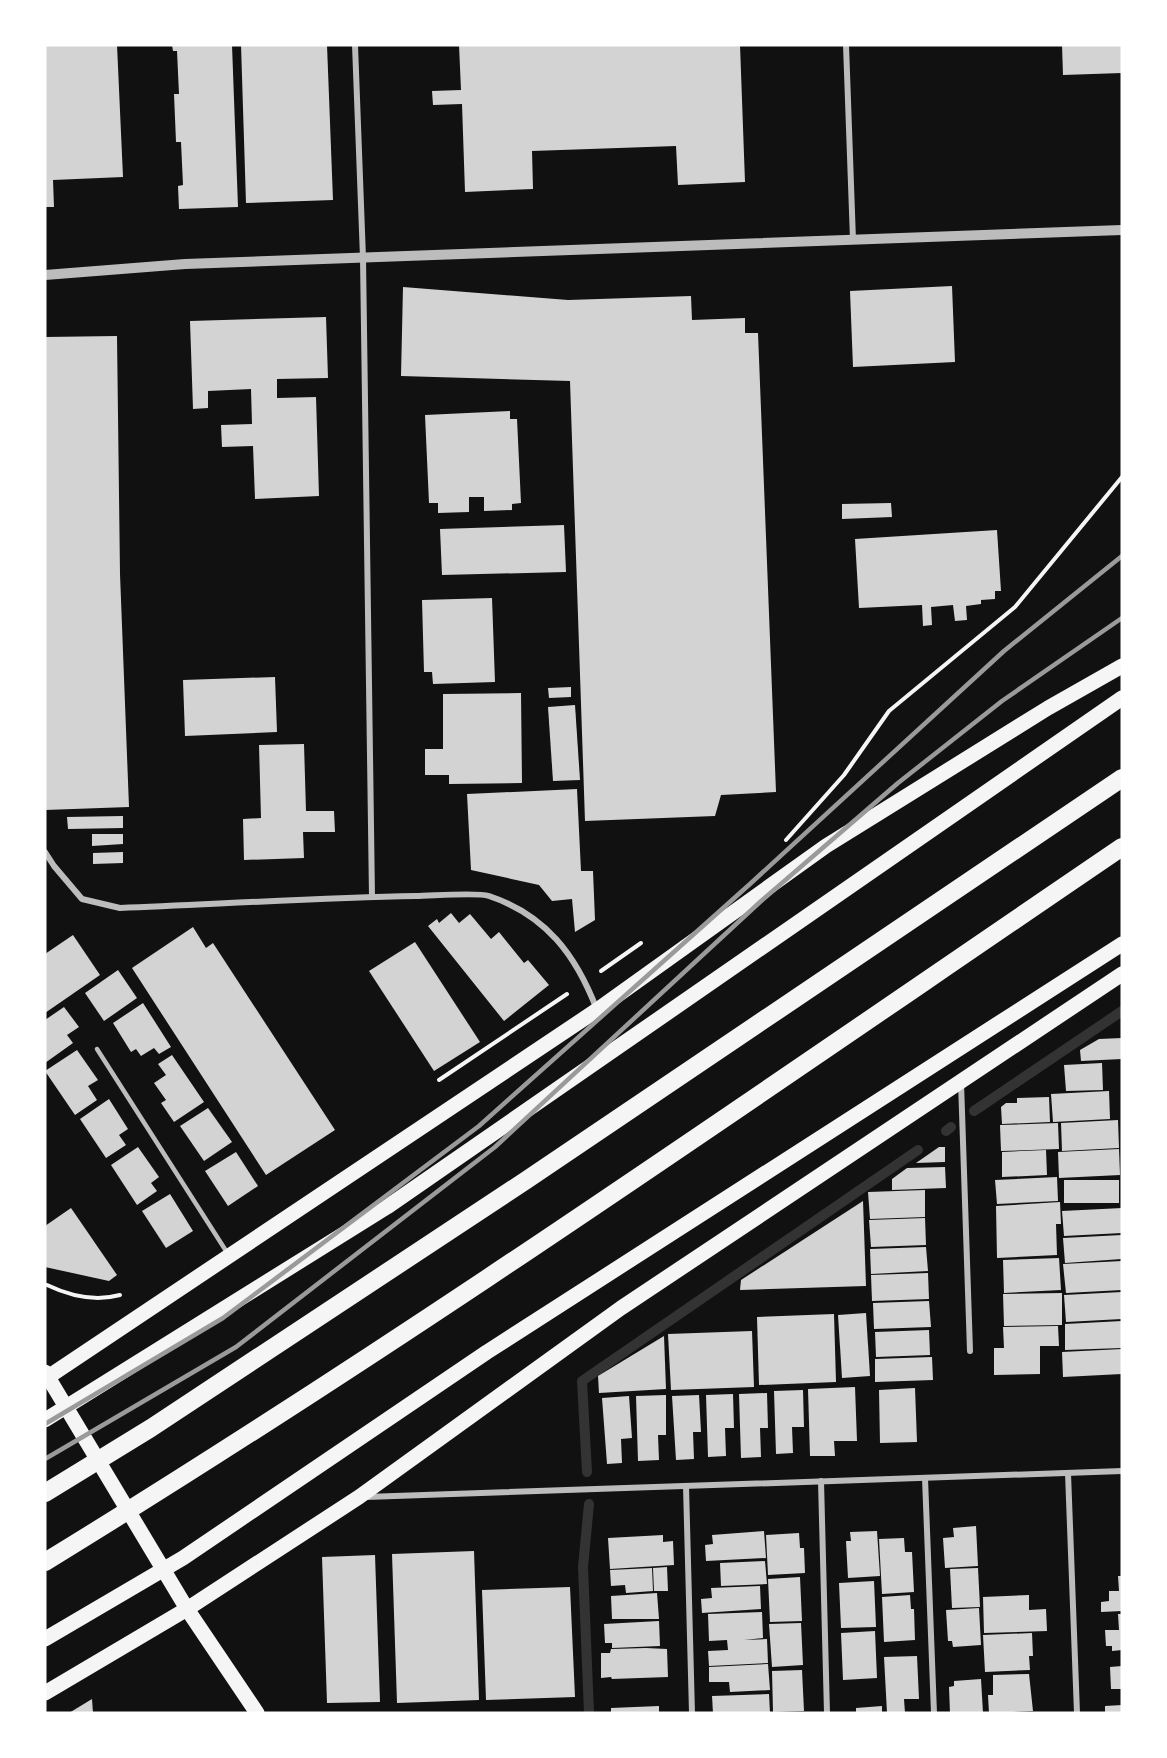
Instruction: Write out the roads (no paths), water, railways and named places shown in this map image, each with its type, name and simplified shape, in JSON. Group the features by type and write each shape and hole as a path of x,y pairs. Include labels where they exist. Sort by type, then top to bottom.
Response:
{"highway":[{"path":"45,1493 151,1428 516,1188 1122,778"},
{"path":"45,1562 203,1466 555,1233 1122,847"}],"main road":[{"path":"257,1713 187,1609 46,1376 597,1011 826,846 1048,708 1122,666"},
{"path":"45,1420 387,1207 1122,698"},
{"path":"45,1639 183,1558 487,1352 1122,944"},
{"path":"45,1693 187,1609 359,1497 621,1308 1122,974"}],"street":[{"path":"355,45 363,258 372,897"},
{"path":"846,45 853,240"},
{"path":"45,275 186,264 1122,230"},
{"path":"45,852 82,900 120,908 372,897 486,895 528,914 556,938 586,981 597,1011"},
{"path":"961,1082 970,1351"},
{"path":"359,1497 1122,1471"},
{"path":"1068,1473 1077,1713"},
{"path":"925,1478 934,1713"},
{"path":"821,1481 827,1713"},
{"path":"686,1486 692,1713"}],"lane":[{"path":"97,1049 230,1256"}],"waterway":[{"path":"974,1111 1122,1011"},
{"path":"946,1131 951,1127"},
{"path":"587,1472 582,1381 918,1150"},
{"path":"589,1504 583,1567 589,1713"}],"railway":[{"path":"45,1424 223,1318 479,1126 750,884 1004,651 1122,556"},
{"path":"45,1459 236,1347 495,1147 760,902 898,783 1002,701 1122,618"}]}
